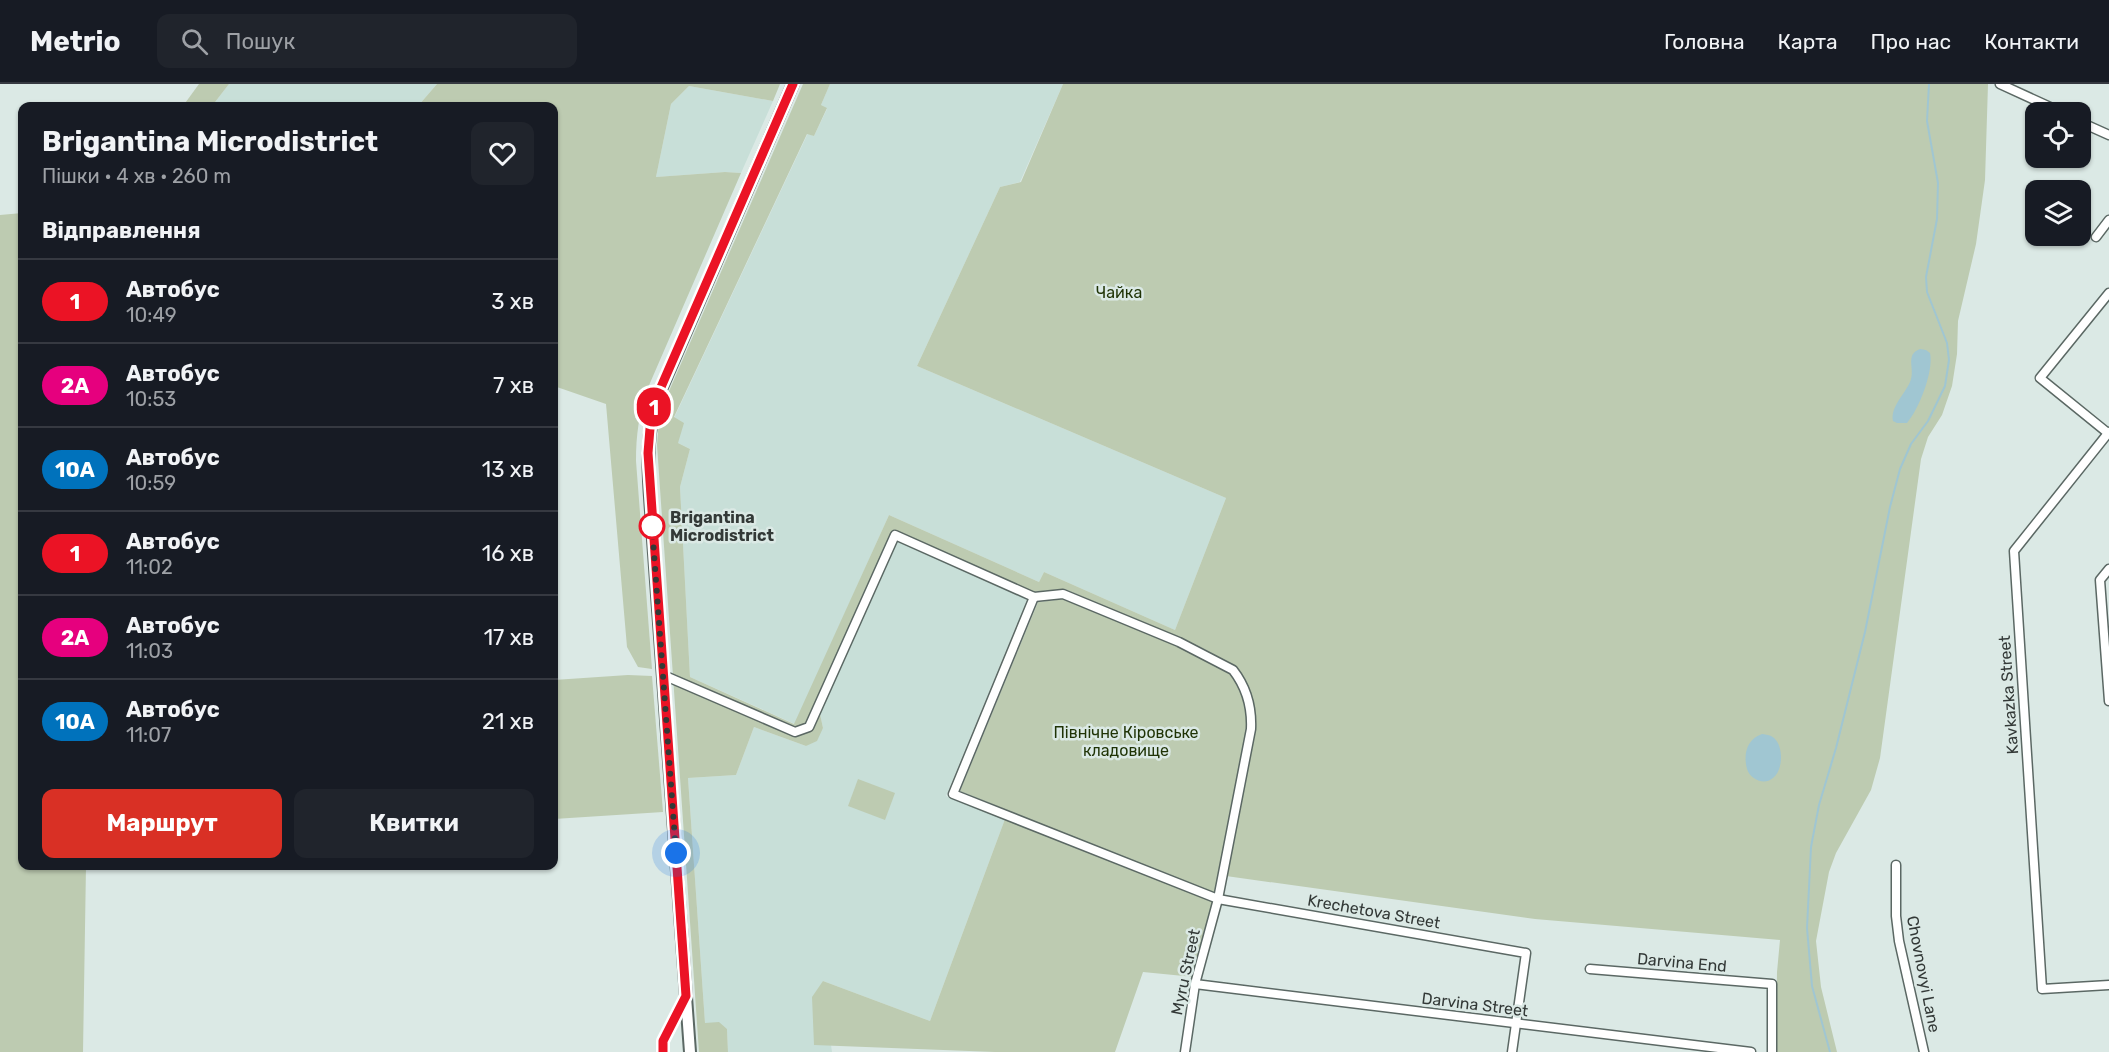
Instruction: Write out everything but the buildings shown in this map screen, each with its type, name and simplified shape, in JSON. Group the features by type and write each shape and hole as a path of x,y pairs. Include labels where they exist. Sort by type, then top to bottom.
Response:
{"street":[{"path":"690,1052 648,453 651,416 658,394 793,84"},
{"path":"2000,84 2039,102"},
{"path":"2091,127 2109,135"},
{"path":"2096,237 2109,220"},
{"path":"2109,293 2040,378 2109,433"},
{"name":"Kavkazka Street","path":"2109,433 2014,551 2042,989 2109,985"},
{"path":"663,675 795,732 809,727 895,535 1034,597"},
{"path":"2109,569 2100,580 2109,701"},
{"name":"Myru Street","path":"1034,597 1063,594 1203,653 1226,665 1238,676 1250,701 1251,729 1218,898 1195,984 1185,1052"},
{"name":"Krechetova Street","path":"1034,597 953,794 1218,898 1526,953 1516,1024"},
{"name":"Chovnovyi Lane","path":"1896,865 1896,916 1899,941 1924,1052"},
{"name":"Darvina End","path":"1590,969 1772,984 1772,1052"},
{"name":"Darvina Street","path":"1195,984 1751,1052"},
{"path":"1512,1052 1516,1024"}],"shaded area":[{"path":"229,84 437,84 421,102 215,102"},
{"path":"830,84 1063,84 1020,182 1000,187 917,366 1226,498 1175,630 1044,572 1039,582 889,515 795,724 690,677 680,487 690,449 678,443 674,418 808,133 814,136 827,109 821,105"},
{"path":"689,86 773,101 741,173 656,177 671,104"},
{"path":"897,541 1027,599 946,796 1005,819 930,1021 823,981 814,1045 831,1045 832,1052 728,1052 727,1029 705,1023 688,778 736,775 754,727 806,746 823,728 820,714"}],"green space":[{"path":"199,84 229,84 215,102 186,102"},
{"path":"437,84 780,84 773,101 689,86 671,104 656,177 741,173 647,390 640,416 636,461 652,669 638,667 627,647 606,404 558,387 558,102 421,102"},
{"name":"Чайка","path":"803,84 830,84 821,105 827,108 814,136 807,134 674,417 684,423 678,443 690,449 680,487 690,677 794,724 889,515 1039,582 1044,572 1175,630 1226,498 917,366 1000,187 1021,182 1063,84 1988,84 1985,180 1976,244 1958,321 1957,354 1952,386 1942,415 1928,437 1921,459 1880,758 1871,790 1836,853 1829,872 1816,941 1821,987 1837,1052 1776,1052 1777,972 1780,940 1535,919 1226,876 1255,730 1253,700 1241,674 1228,662 1204,649 1065,589 1030,592 1027,599 897,541 820,714 823,728 817,741 806,746 754,727 736,775 688,778 705,1023 719,1022 727,1029 728,1052 699,1052 657,445 659,419 666,398"},
{"path":"18,213 18,870 86,870 83,1052 0,1052 0,215"},
{"name":"Північне Кіровське кладовище","path":"1066,599 1177,645 1231,672 1236,678 1246,706 1248,729 1215,894 960,791 1038,602"},
{"path":"628,675 652,676 663,812 558,819 558,680"},
{"path":"858,779 895,793 885,820 848,806"},
{"path":"1005,819 1214,900 1194,977 1143,972 1115,1052 995,1052 814,1045 812,997 823,981 930,1021"}],"water":[{"path":"1920,349 1930,353 1931,361 1925,390 1907,423 1897,423 1893,421 1894,411 1910,382 1911,359"},
{"path":"1762,734 1775,739 1781,756 1777,774 1766,781 1751,776 1746,763 1747,748 1753,739"}],"waterway":[{"path":"1830,1052 1812,986 1807,928 1811,847 1819,805 1865,632 1900,469 1911,444 1928,421 1945,386 1949,360 1947,343 1927,292 1926,277 1937,219 1938,183 1927,121 1929,84"}],"bus line":[{"name":"1","path":"663,1052 663,1041 686,996 648,453 649,428 658,394 793,84"}],"place":[{"name":"Brigantina Microdistrict","path":"652,526"}],"route":[{"path":"652,526 676,853"}]}
